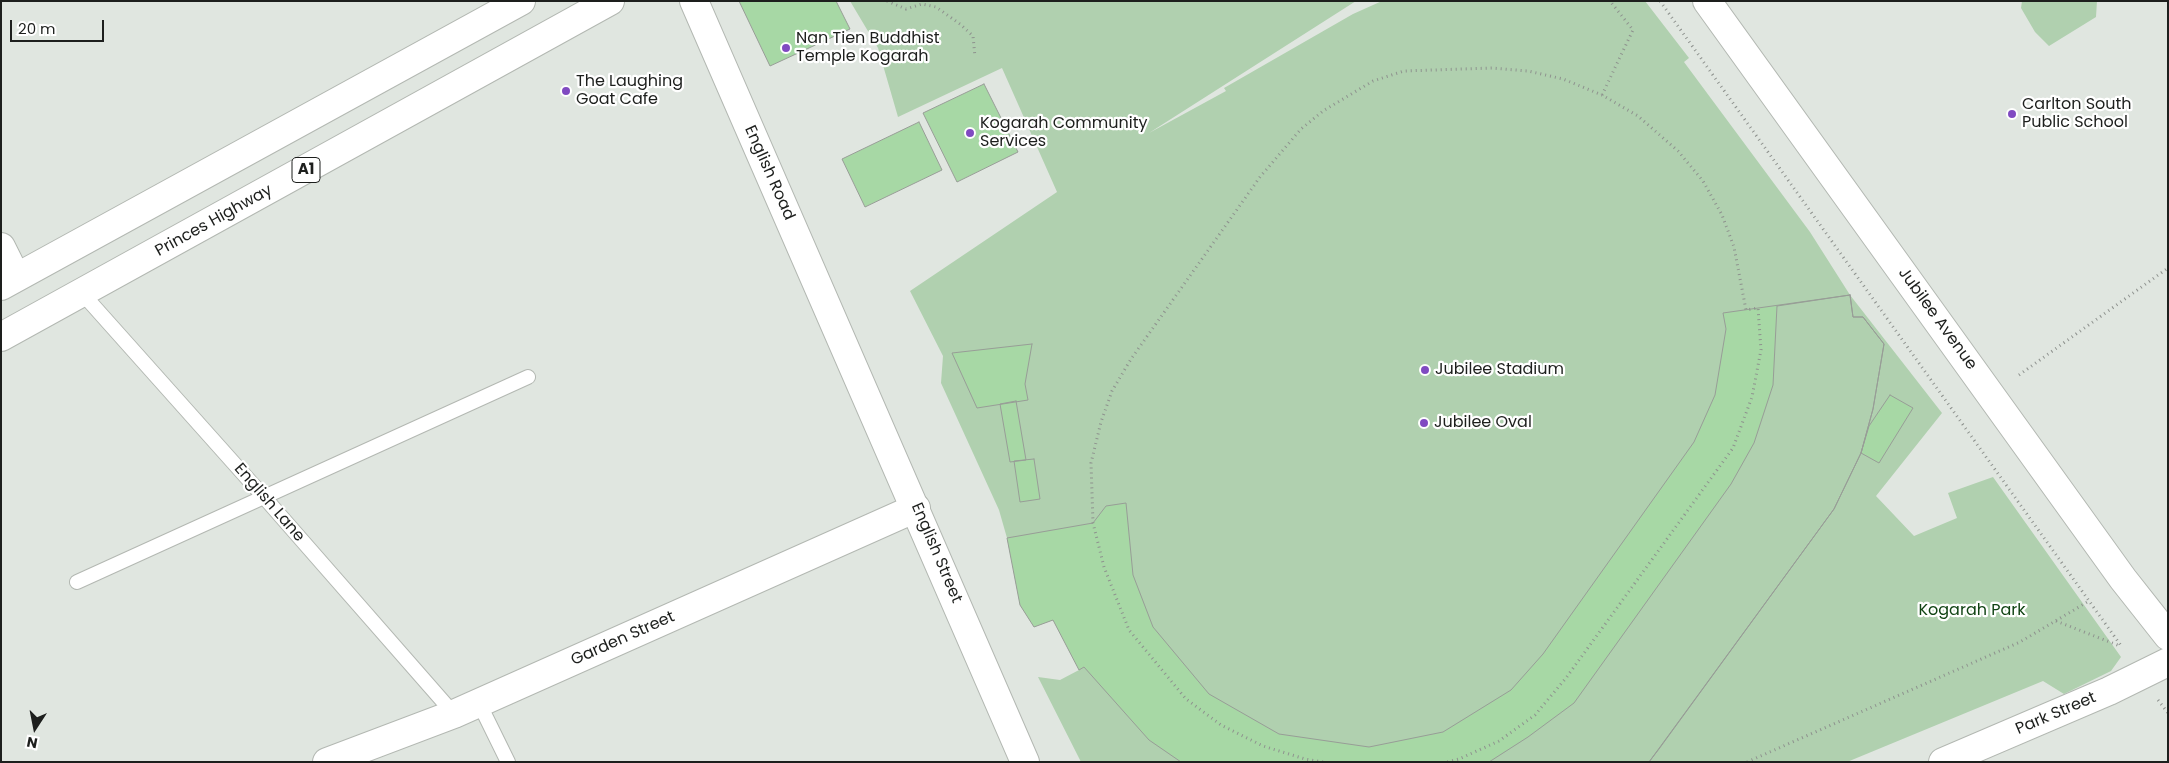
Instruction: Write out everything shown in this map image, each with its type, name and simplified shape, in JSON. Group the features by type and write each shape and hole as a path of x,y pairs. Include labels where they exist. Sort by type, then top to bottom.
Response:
{"main road":[{"path":"1,248 9,282 521,1"},
{"name":"Princes Highway","path":"1,338 610,1"},
{"name":"English Road","path":"694,1 845,345"},
{"name":"Jubilee Avenue","path":"1707,1 2123,579 2168,636"},
{"name":"English Street","path":"845,345 1025,762"},
{"name":"Garden Street","path":"327,762 454,714 916,508"},
{"name":"Park Street","path":"1943,762 2110,691 2168,662"}],"lane":[{"name":"English Lane","path":"82,293 454,714"},
{"path":"77,582 528,377"},
{"path":"479,703 508,762"}],"path":[{"path":"887,1 906,9 930,3 960,24 973,36 975,58"},
{"path":"1602,95 1633,30 1610,1"},
{"path":"1660,1 2143,675"},
{"path":"1323,762 1305,759 1262,746 1221,725 1186,698 1129,630 1104,567 1094,523 1091,463 1101,422 1112,391 1131,359 1260,177 1301,129 1323,111 1373,81 1404,71 1492,68 1528,70 1563,79 1602,95 1638,116 1678,151 1703,181 1722,215 1734,247 1746,310 1758,308 1761,350 1752,397 1734,448 1566,678 1535,715 1499,741 1459,759 1447,762"},
{"path":"2019,375 2168,268"},
{"path":"1747,762 2020,642 2089,600"},
{"path":"2056,620 2122,647"}],"green space":[{"name":"Jubilee Stadium","path":"850,1 1356,1 1149,133 1226,91 1224,88 1353,14 1382,1 1645,1 1689,58 1684,62 1810,232 1850,295 1942,413 1876,496 1914,536 1957,518 1948,493 1993,477 2121,657 2111,671 2064,694 2043,681 1847,762 1081,762 1038,677 1060,680 1079,670 1053,620 1034,627 1020,605 1007,538 999,510 941,383 943,356 910,291 1057,192 1002,68 898,117 878,48"},
{"path":"2022,1 2097,1 2096,17 2049,46 2035,32 2021,8"}],"building":[{"name":"Nan Tien Buddhist Temple Kogarah","path":"739,1 836,1 850,29 770,66"},
{"name":"Kogarah Community Services","path":"984,84 1018,152 957,182 923,113"},
{"name":"Kogarah Community Services","path":"919,122 942,170 865,207 842,159"},
{"path":"1850,295 1853,317 1863,317 1884,344 1873,409 1861,453 1834,509 1649,762 1181,762 1149,740 1084,667 1079,670 1053,620 1034,627 1020,605 1007,538 1093,523 1106,506 1126,503 1133,575 1153,627 1209,694 1279,734 1369,747 1443,732 1511,690 1543,654 1694,442 1715,395 1726,329 1723,313"},
{"path":"1850,295 1853,317 1863,317 1884,344 1873,409 1861,453 1834,509 1649,762 1489,762 1528,737 1574,703 1731,484 1754,443 1773,385 1777,306"},
{"path":"1032,344 1025,384 1028,400 977,408 952,353"},
{"path":"1890,395 1913,408 1879,463 1861,453 1869,426"},
{"path":"1016,401 1026,460 1010,462 1000,404"},
{"path":"1034,459 1040,499 1020,502 1014,461"}],"place":[{"name":"Nan Tien Buddhist Temple Kogarah","path":"786,48"},
{"name":"The Laughing Goat Cafe","path":"566,91"},
{"name":"Carlton South Public School","path":"2012,114"},
{"name":"Kogarah Community Services","path":"970,133"},
{"name":"Jubilee Stadium","path":"1425,370"},
{"name":"Jubilee Oval","path":"1424,423"}],"park label":[{"name":"Kogarah Park","path":"1972,611"}]}
